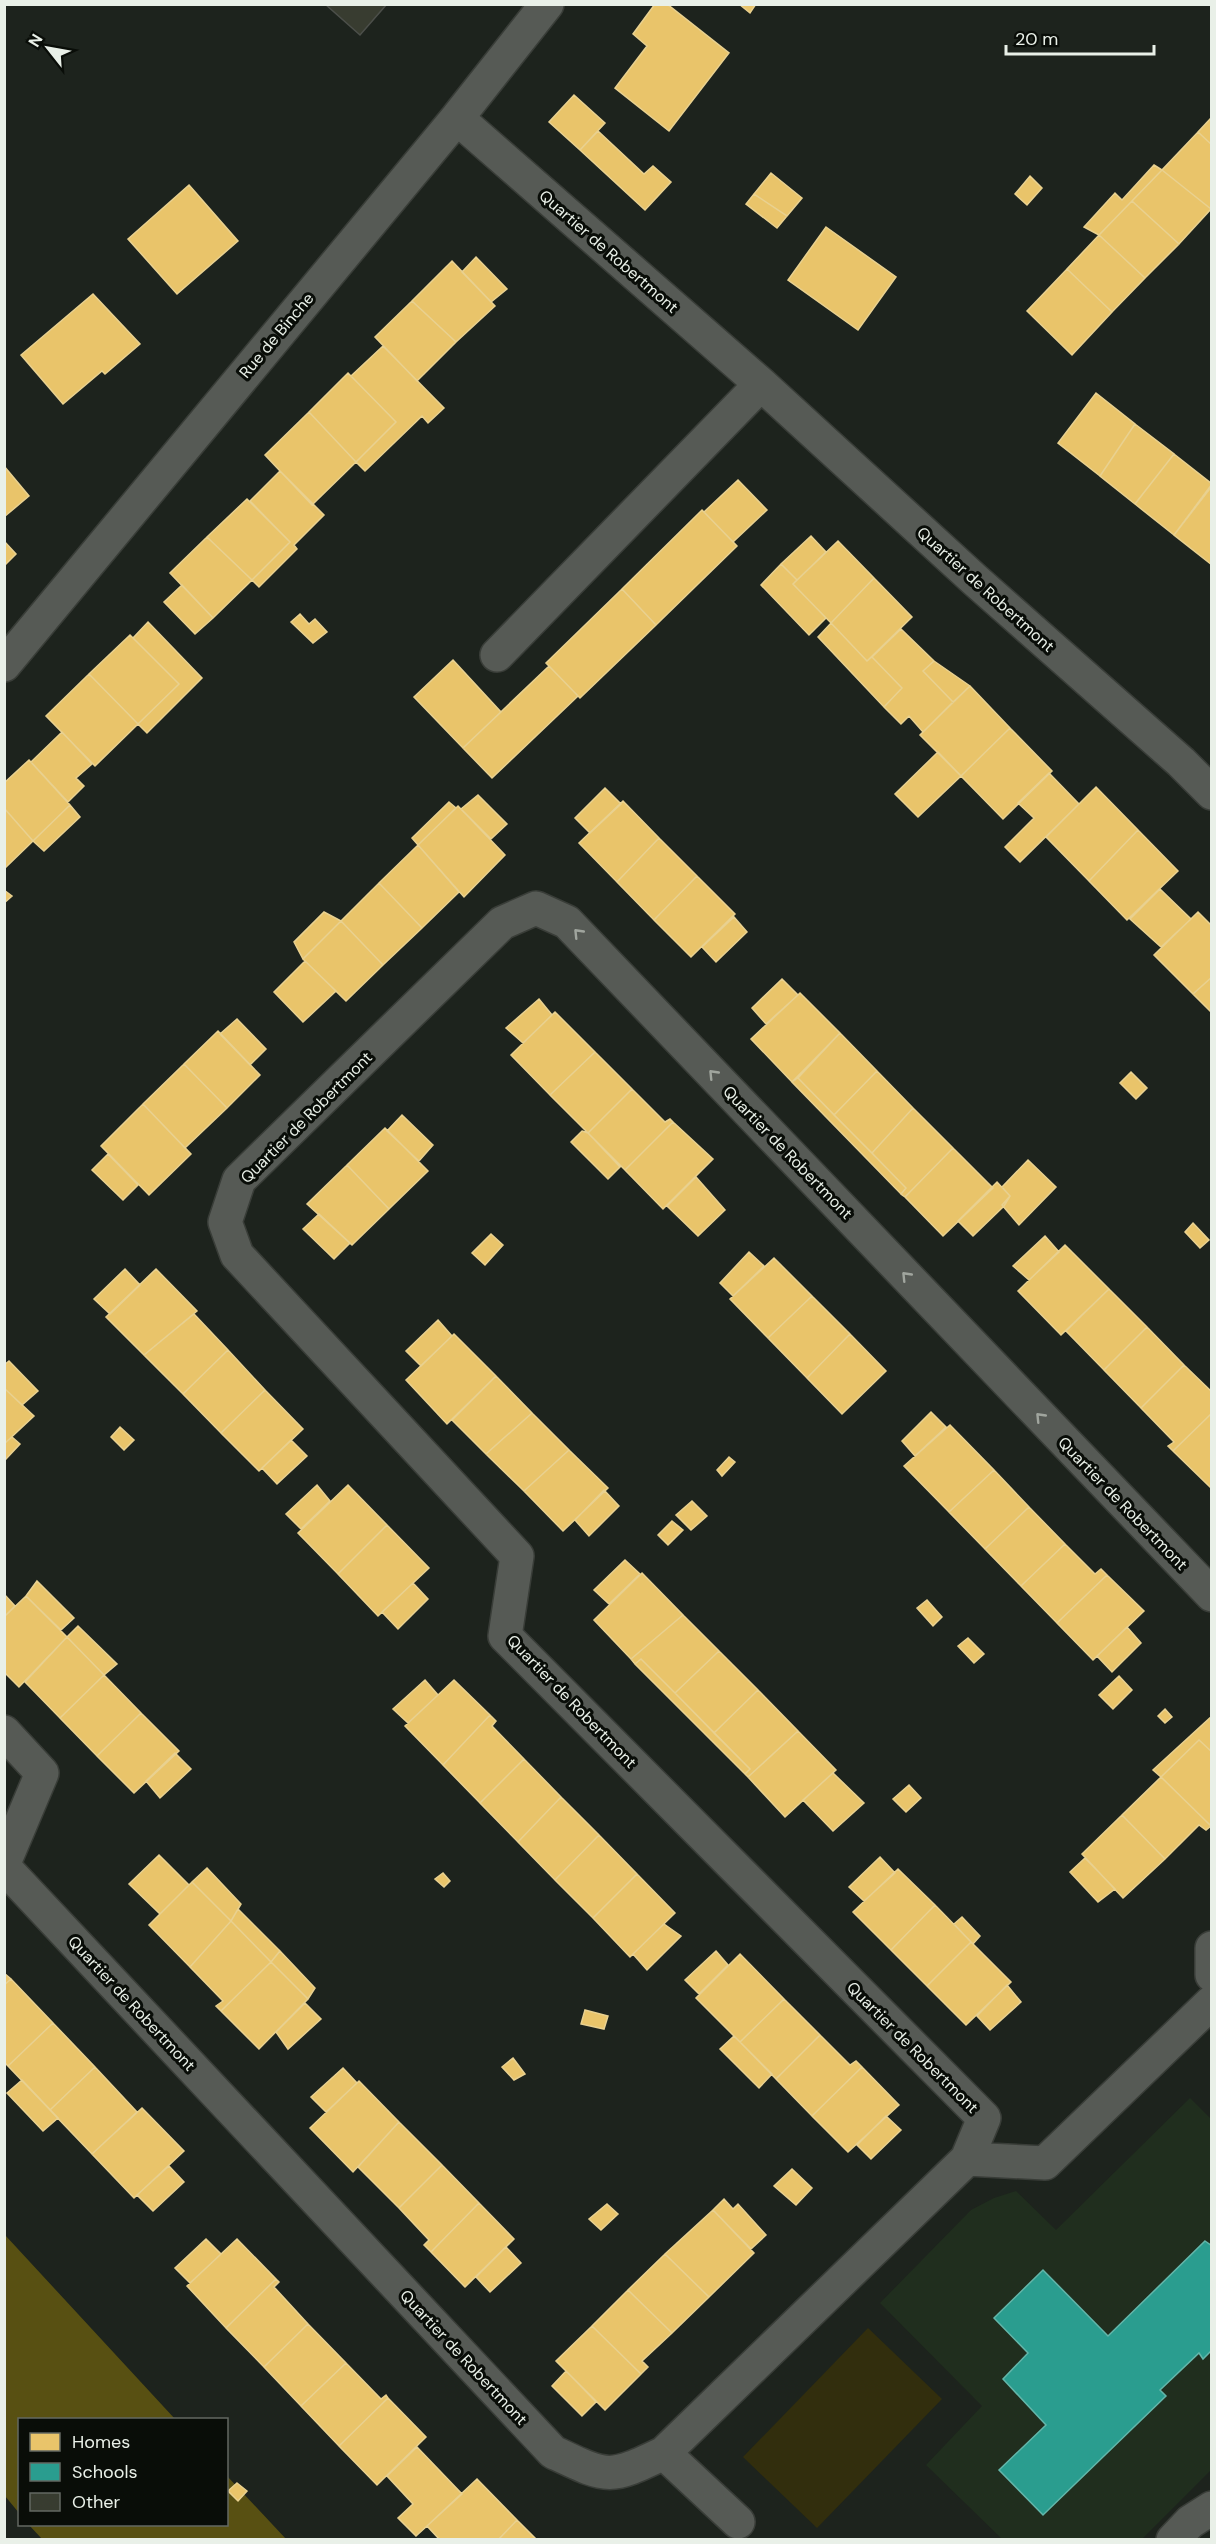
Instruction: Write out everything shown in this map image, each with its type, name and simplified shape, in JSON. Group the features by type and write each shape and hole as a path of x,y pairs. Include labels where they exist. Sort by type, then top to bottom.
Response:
{"street":[{"name":"Rue de Binche","path":"4,665 457,118 547,4"},
{"name":"Quartier de Robertmont","path":"457,118 761,384 975,580 1181,762 1212,793"},
{"path":"497,655 761,384"},
{"name":"Quartier de Robertmont","path":"4,1868 554,2452 598,2474 627,2471 664,2453 967,2159 984,2118 505,1636 518,1556 237,1255 225,1222 239,1180 502,923 536,908 567,922 1212,1596"},
{"path":"4,1732 42,1773 4,1863"},
{"path":"1212,1948 1212,1975"},
{"path":"967,2159 1045,2163 1212,2002"},
{"path":"664,2453 738,2522"}],"shaded area":[{"path":"1190,2098 1211,2119 1211,2470 1142,2539 1002,2539 926,2465 982,2406 880,2303 971,2210 994,2198 1016,2191 1056,2230"},
{"path":"5,2235 174,2418 18,2418 18,2512 5,2496"},
{"path":"868,2328 942,2399 817,2528 743,2457"},
{"path":"228,2477 286,2539 42,2539 30,2526 228,2526"}],"building: Homes":[{"path":"655,4 667,4 729,53 669,131 615,88 647,46 633,34"},
{"path":"739,4 756,4 750,13"},
{"path":"574,95 605,123 580,150 549,122"},
{"path":"1212,117 1212,145 1198,132"},
{"path":"598,131 644,174 653,166 671,182 645,210 580,150"},
{"path":"1198,132 1212,145 1211,209 1162,170"},
{"path":"1154,165 1162,170 1099,235 1084,227 1115,193 1122,200"},
{"path":"1162,170 1211,209 1179,244 1132,201"},
{"path":"771,173 802,198 787,216 754,194"},
{"path":"1030,176 1042,188 1027,205 1015,194"},
{"path":"189,185 238,241 177,294 128,239"},
{"path":"754,194 787,216 777,228 746,204"},
{"path":"1132,201 1179,244 1145,278 1099,235"},
{"path":"826,227 896,277 858,330 788,280"},
{"path":"1099,235 1145,278 1112,312 1067,269"},
{"path":"476,257 507,289 491,302 462,272"},
{"path":"452,261 495,306 456,342 412,301"},
{"path":"1067,269 1112,312 1072,355 1027,311"},
{"path":"93,294 140,344 105,374 102,371 63,404 21,355"},
{"path":"412,301 456,342 417,381 375,337"},
{"path":"383,346 444,408 428,423 422,416 365,471 356,462 396,422 351,376"},
{"path":"348,373 396,422 356,462 309,412"},
{"path":"1096,393 1135,424 1100,476 1058,443"},
{"path":"309,412 356,462 312,505 265,455"},
{"path":"1135,424 1174,454 1135,504 1100,476"},
{"path":"1174,454 1212,484 1174,535 1135,504"},
{"path":"4,466 29,496 4,517"},
{"path":"280,471 324,515 294,545 297,549 259,587 252,580 290,542 250,501"},
{"path":"738,480 767,510 733,542 704,512"},
{"path":"1212,486 1212,565 1174,535"},
{"path":"247,499 290,542 252,580 207,537"},
{"path":"702,510 737,546 656,625 622,589"},
{"path":"811,536 826,552 797,580 781,564"},
{"path":"207,537 252,580 213,618 170,573"},
{"path":"4,541 16,554 4,566"},
{"path":"838,541 874,578 831,623 793,584"},
{"path":"781,564 797,580 793,584 826,618 809,635 761,585"},
{"path":"874,578 912,617 867,661 831,623"},
{"path":"182,585 213,618 195,634 164,602"},
{"path":"622,589 656,625 580,698 546,663"},
{"path":"300,614 309,624 315,619 327,632 313,643 291,622"},
{"path":"148,622 202,678 147,733 138,724 179,684 133,638"},
{"path":"831,623 867,661 872,657 902,688 884,707 818,637"},
{"path":"901,629 934,661 923,671 953,702 923,732 909,716 901,724 884,707 902,688 872,657"},
{"path":"130,635 179,684 138,724 89,674"},
{"path":"453,660 501,712 463,748 414,697"},
{"path":"934,661 970,686 953,702 923,671"},
{"path":"549,666 578,696 492,778 463,748"},
{"path":"89,674 138,724 95,766 46,716"},
{"path":"970,686 1010,728 961,776 920,735"},
{"path":"1010,728 1052,771 1003,819 961,776"},
{"path":"62,732 92,764 76,778 84,786 68,802 31,762"},
{"path":"938,752 961,776 918,817 895,794"},
{"path":"29,760 70,805 33,841 4,808 4,783"},
{"path":"1049,773 1079,804 1020,862 1005,847 1034,818 1018,803"},
{"path":"1096,787 1138,830 1089,881 1046,837"},
{"path":"605,788 621,804 590,833 575,818"},
{"path":"478,795 507,824 491,839 461,809"},
{"path":"623,801 659,838 617,882 579,843"},
{"path":"449,802 456,808 418,845 412,838"},
{"path":"70,805 80,817 44,851 33,841"},
{"path":"458,806 505,855 464,897 418,845"},
{"path":"4,808 33,841 4,869"},
{"path":"1138,830 1178,871 1127,920 1089,881"},
{"path":"659,838 697,876 654,920 617,882"},
{"path":"418,845 459,892 422,928 379,883"},
{"path":"697,876 735,914 691,957 654,920"},
{"path":"379,883 422,928 383,965 341,921"},
{"path":"1160,889 1191,919 1161,947 1130,919"},
{"path":"4,890 12,896 4,903"},
{"path":"324,912 341,921 303,959 294,942"},
{"path":"1198,912 1212,926 1212,977 1193,994 1154,955"},
{"path":"734,917 747,932 716,962 702,947"},
{"path":"341,921 383,965 346,1001 303,959"},
{"path":"305,961 336,991 303,1022 274,992"},
{"path":"1212,977 1212,1013 1193,994"},
{"path":"782,979 798,995 766,1024 752,1008"},
{"path":"800,993 840,1033 792,1082 751,1039"},
{"path":"539,999 552,1015 523,1043 506,1028"},
{"path":"555,1012 595,1052 550,1095 511,1055"},
{"path":"237,1019 266,1049 250,1065 220,1034"},
{"path":"218,1031 260,1075 227,1108 184,1064"},
{"path":"840,1033 877,1071 834,1115 798,1078"},
{"path":"595,1052 632,1089 588,1133 550,1095"},
{"path":"184,1064 227,1108 185,1148 143,1104"},
{"path":"877,1071 913,1108 872,1153 834,1115"},
{"path":"1131,1072 1147,1088 1136,1099 1120,1083"},
{"path":"798,1078 906,1188 901,1194 792,1082"},
{"path":"632,1089 665,1122 670,1119 673,1122 625,1170 588,1133"},
{"path":"143,1104 191,1154 149,1195 101,1146"},
{"path":"913,1108 953,1148 905,1197 901,1194 906,1188 872,1153"},
{"path":"402,1115 433,1145 419,1161 387,1131"},
{"path":"673,1122 713,1159 663,1209 625,1170"},
{"path":"385,1128 428,1171 389,1209 347,1165"},
{"path":"582,1131 588,1133 620,1167 608,1179 571,1142"},
{"path":"953,1148 993,1188 943,1236 905,1197"},
{"path":"108,1154 138,1185 123,1200 92,1170"},
{"path":"1028,1160 1056,1187 1019,1225 1002,1205 1010,1196 1002,1187"},
{"path":"347,1165 389,1209 352,1245 307,1204"},
{"path":"696,1177 725,1210 698,1236 667,1206"},
{"path":"997,1182 1010,1196 1004,1206 973,1236 958,1221"},
{"path":"319,1214 350,1243 334,1259 303,1229"},
{"path":"1193,1223 1209,1240 1200,1248 1185,1232"},
{"path":"491,1234 503,1245 485,1265 472,1253"},
{"path":"1045,1236 1059,1252 1029,1280 1013,1266"},
{"path":"1065,1245 1109,1289 1061,1335 1018,1291"},
{"path":"749,1252 764,1266 733,1296 720,1283"},
{"path":"774,1258 812,1296 768,1338 730,1299"},
{"path":"125,1269 140,1285 110,1314 94,1299"},
{"path":"156,1269 197,1311 144,1355 106,1317"},
{"path":"1109,1289 1147,1327 1104,1370 1066,1331"},
{"path":"812,1296 850,1334 807,1378 768,1338"},
{"path":"194,1314 228,1350 183,1394 144,1355"},
{"path":"438,1320 452,1336 421,1366 406,1351"},
{"path":"1147,1327 1184,1365 1141,1408 1104,1370"},
{"path":"454,1334 496,1376 447,1424 406,1380"},
{"path":"850,1334 886,1371 842,1414 807,1378"},
{"path":"228,1350 265,1390 221,1433 183,1394"},
{"path":"9,1361 38,1391 22,1405 4,1388 4,1365"},
{"path":"1184,1365 1212,1392 1212,1413 1173,1451 1168,1446 1174,1442 1141,1408"},
{"path":"496,1376 532,1413 486,1454 452,1420"},
{"path":"4,1388 34,1416 4,1444"},
{"path":"265,1390 303,1429 259,1471 221,1433"},
{"path":"931,1412 946,1427 915,1456 902,1441"},
{"path":"532,1413 569,1450 524,1491 486,1454"},
{"path":"1212,1413 1212,1487 1211,1488 1173,1451"},
{"path":"950,1425 994,1470 949,1512 904,1466"},
{"path":"120,1427 134,1440 124,1450 111,1437"},
{"path":"12,1437 20,1444 4,1461 4,1444"},
{"path":"291,1440 307,1456 277,1484 262,1468"},
{"path":"569,1450 608,1488 563,1531 524,1491"},
{"path":"729,1457 735,1462 722,1476 717,1470"},
{"path":"994,1470 1029,1507 985,1549 949,1512"},
{"path":"317,1485 330,1501 301,1529 286,1514"},
{"path":"348,1485 387,1525 338,1574 298,1533"},
{"path":"604,1490 619,1506 589,1536 575,1520"},
{"path":"692,1501 707,1516 691,1530 676,1515"},
{"path":"1029,1507 1065,1544 1021,1586 985,1549"},
{"path":"672,1521 683,1530 668,1545 658,1535"},
{"path":"387,1525 429,1568 378,1616 338,1574"},
{"path":"1065,1544 1095,1574 1101,1569 1107,1575 1057,1623 1021,1586"},
{"path":"625,1560 640,1574 609,1604 594,1590"},
{"path":"642,1573 683,1615 631,1659 594,1620"},
{"path":"1107,1575 1144,1611 1093,1660 1057,1623"},
{"path":"37,1581 74,1618 61,1630 26,1596"},
{"path":"413,1583 428,1599 398,1629 382,1612"},
{"path":"4,1594 15,1606 4,1617"},
{"path":"26,1596 67,1637 19,1687 4,1672 4,1617"},
{"path":"927,1600 942,1617 933,1626 917,1608"},
{"path":"683,1615 719,1651 675,1693 641,1659 635,1664 631,1659"},
{"path":"78,1626 117,1664 104,1675 67,1637"},
{"path":"1127,1627 1141,1643 1112,1672 1097,1656"},
{"path":"67,1637 104,1675 60,1718 25,1682"},
{"path":"968,1638 984,1654 974,1663 958,1646"},
{"path":"719,1651 758,1690 714,1733 675,1693"},
{"path":"641,1659 750,1769 745,1774 635,1664"},
{"path":"104,1675 141,1713 97,1756 60,1718"},
{"path":"1119,1676 1132,1690 1113,1709 1099,1695"},
{"path":"425,1680 438,1695 408,1723 393,1709"},
{"path":"454,1680 490,1715 443,1765 405,1726"},
{"path":"758,1690 798,1731 748,1777 745,1774 750,1769 714,1733"},
{"path":"1165,1709 1172,1717 1165,1723 1158,1716"},
{"path":"141,1713 179,1751 134,1793 97,1756"},
{"path":"490,1715 496,1721 492,1726 524,1759 480,1803 443,1765"},
{"path":"1212,1716 1212,1752 1199,1740 1161,1777 1153,1770"},
{"path":"798,1731 836,1770 785,1817 748,1777"},
{"path":"1199,1740 1212,1752 1211,1826 1161,1777"},
{"path":"175,1753 191,1769 160,1798 146,1781"},
{"path":"524,1759 561,1797 518,1842 480,1803"},
{"path":"833,1773 864,1803 833,1831 803,1800"},
{"path":"1161,1777 1211,1826 1206,1830 1199,1825 1165,1859 1122,1815"},
{"path":"909,1785 921,1798 906,1812 893,1799"},
{"path":"561,1797 599,1835 555,1880 518,1842"},
{"path":"1122,1815 1165,1859 1123,1898 1082,1854"},
{"path":"599,1835 637,1874 593,1918 555,1880"},
{"path":"159,1855 189,1885 160,1914 129,1884"},
{"path":"880,1857 895,1873 864,1901 849,1887"},
{"path":"1085,1858 1115,1889 1098,1902 1070,1872"},
{"path":"207,1868 241,1904 231,1921 192,1882"},
{"path":"898,1869 935,1905 891,1950 853,1912"},
{"path":"443,1873 450,1881 444,1887 435,1879"},
{"path":"637,1874 675,1913 630,1957 593,1918"},
{"path":"192,1882 231,1921 190,1967 149,1925"},
{"path":"935,1905 971,1942 927,1986 891,1950"},
{"path":"238,1909 280,1951 271,1962 231,1921"},
{"path":"962,1917 980,1936 973,1944 954,1924"},
{"path":"231,1921 271,1962 221,2011 216,2006 223,2001 190,1967"},
{"path":"664,1924 681,1936 647,1970 633,1954"},
{"path":"971,1942 1011,1982 966,2025 927,1986"},
{"path":"280,1951 315,1988 308,1999 271,1962"},
{"path":"716,1951 728,1965 699,1994 685,1980"},
{"path":"740,1954 784,1999 740,2042 696,1998"},
{"path":"271,1962 308,1999 259,2049 221,2011"},
{"path":"4,1973 11,1979 4,1985"},
{"path":"11,1979 53,2023 8,2066 4,2062 4,1985"},
{"path":"1007,1985 1021,2002 990,2030 977,2016"},
{"path":"784,1999 820,2035 776,2079 740,2042"},
{"path":"305,2003 321,2019 288,2049 276,2032"},
{"path":"585,2010 608,2016 604,2029 581,2024"},
{"path":"53,2023 95,2067 50,2110 8,2066"},
{"path":"820,2035 850,2065 856,2061 862,2067 812,2116 776,2079"},
{"path":"734,2036 772,2074 759,2088 720,2049"},
{"path":"513,2058 525,2074 514,2080 502,2067"},
{"path":"95,2067 137,2112 92,2154 50,2110"},
{"path":"862,2067 899,2105 848,2152 812,2116"},
{"path":"343,2068 357,2083 326,2112 311,2097"},
{"path":"22,2080 58,2118 43,2131 7,2093"},
{"path":"359,2081 399,2122 353,2172 310,2128"},
{"path":"142,2108 184,2151 134,2198 92,2154"},
{"path":"886,2116 901,2130 871,2159 857,2145"},
{"path":"399,2122 442,2165 399,2208 358,2167"},
{"path":"442,2165 479,2203 431,2252 424,2245 429,2240 399,2208"},
{"path":"169,2166 184,2182 153,2211 137,2195"},
{"path":"792,2169 812,2188 796,2205 774,2186"},
{"path":"724,2199 733,2209 738,2204 766,2235 751,2249 713,2210"},
{"path":"479,2203 514,2239 465,2287 431,2252"},
{"path":"607,2204 618,2214 601,2230 589,2219"},
{"path":"713,2210 754,2253 709,2297 665,2254"},
{"path":"206,2239 221,2254 190,2283 175,2268"},
{"path":"237,2239 276,2279 226,2328 187,2286"},
{"path":"506,2247 521,2263 490,2292 476,2277"},
{"path":"665,2254 709,2297 672,2333 628,2290"},
{"path":"276,2279 279,2282 274,2287 308,2324 264,2367 226,2328"},
{"path":"628,2290 672,2333 642,2361 648,2367 641,2374 592,2326"},
{"path":"308,2324 346,2363 301,2406 264,2367"},
{"path":"592,2326 641,2374 605,2410 556,2361"},
{"path":"346,2363 381,2399 386,2395 388,2398 339,2446 301,2406"},
{"path":"566,2371 596,2402 582,2416 552,2386"},
{"path":"388,2398 426,2437 377,2485 339,2446"},
{"path":"417,2447 462,2494 416,2536 398,2518 413,2504 387,2476"},
{"path":"477,2479 517,2520 498,2540 440,2540 427,2526"},
{"path":"237,2483 247,2491 238,2501 228,2491"},
{"path":"517,2520 537,2540 498,2540"}],"building: Schools":[{"path":"1205,2241 1212,2246 1212,2350 1203,2359 1199,2353 1160,2390 1166,2396 1043,2515 999,2470 1046,2425 1003,2379 1028,2353 994,2318 1043,2270 1108,2336"}],"building: Other":[{"path":"325,4 387,4 360,35"}]}
